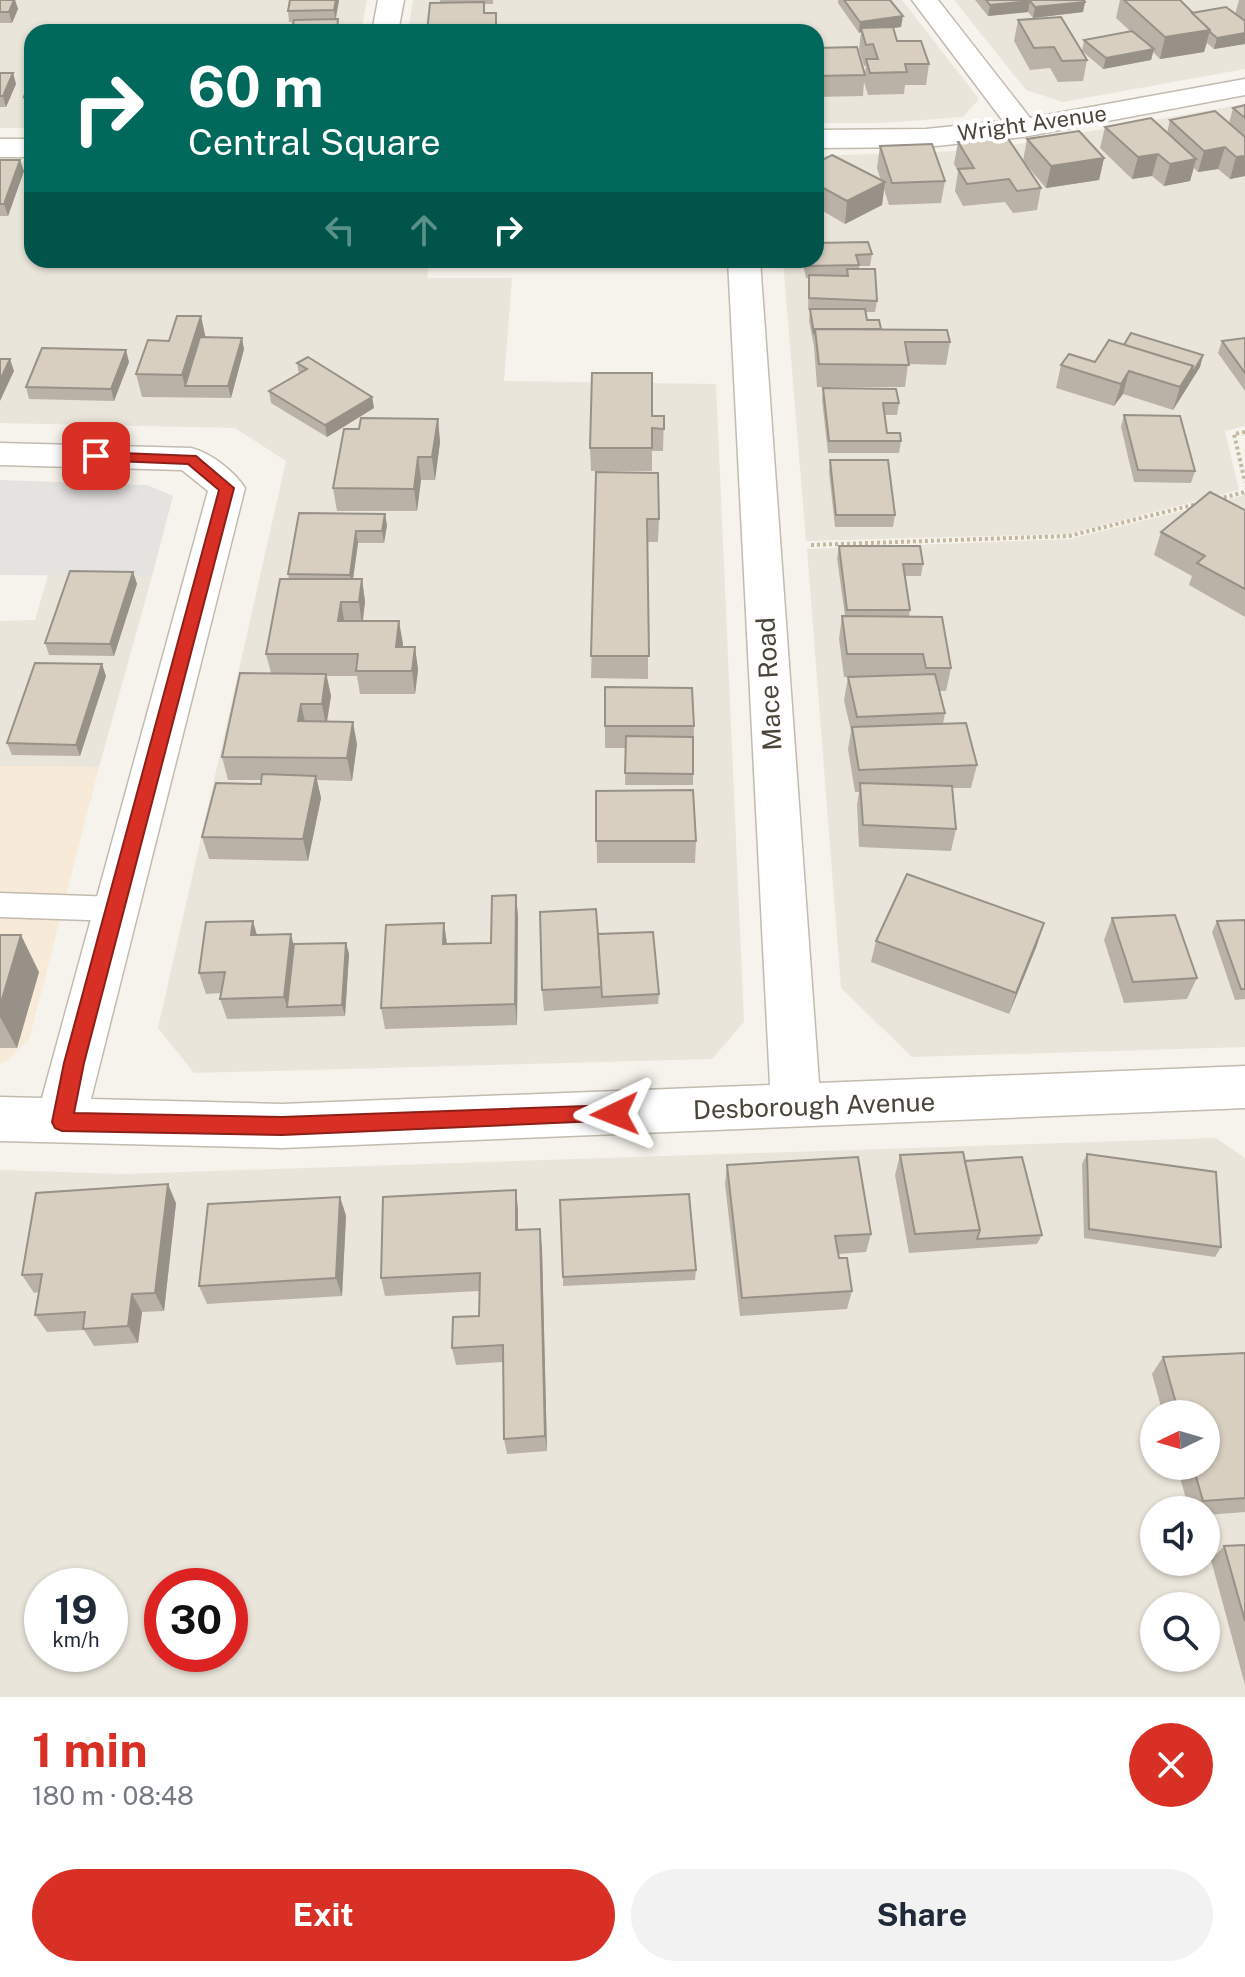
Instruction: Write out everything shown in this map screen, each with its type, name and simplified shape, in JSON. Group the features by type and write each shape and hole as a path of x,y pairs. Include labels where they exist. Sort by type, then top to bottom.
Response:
{"street":[{"path":"386,24 391,0"},
{"path":"925,0 1023,128"},
{"name":"Wright Avenue","path":"824,139 926,138 1023,128 1245,87"},
{"path":"0,148 24,148"},
{"name":"Mace Road","path":"744,268 796,1107"},
{"path":"0,454 191,459 227,488 74,1063 62,1122"},
{"name":"Desborough Avenue","path":"0,1119 282,1126 1245,1087"}],"lane":[{"path":"0,905 117,909"}],"path":[{"path":"1245,432 1234,434 1245,482"},
{"path":"806,546 1069,536 1245,492"}],"shaded area":[{"path":"0,0 367,0 362,24 24,24 24,128 0,128"},
{"path":"413,0 902,0 979,99 963,117 883,123 824,123 824,24 409,24"},
{"path":"954,0 1245,0 1245,69 1063,102 1026,90"},
{"path":"1245,104 1245,426 1225,431 1239,490 1069,534 806,541 784,268 824,268 824,156 984,150"},
{"path":"24,161 24,268 429,268 427,278 512,278 504,381 716,384 744,1022 712,1059 194,1073 158,1028 286,461 235,428 0,423 0,162"},
{"path":"0,480 147,485 173,496 152,576 0,575"},
{"path":"1245,495 1245,1047 912,1057 841,988 807,549 1070,539"},
{"path":"48,575 152,576 99,767 0,766 0,621 35,620"},
{"path":"0,766 99,767 29,1040 4,1063 0,1063"},
{"path":"1216,1138 1245,1158 1245,1697 0,1697 0,1170 122,1174"}],"building":[{"path":"0,0 14,0 9,12 0,12"},
{"path":"290,0 336,0 334,10 288,11"},
{"path":"844,0 890,0 903,16 860,22"},
{"path":"986,0 1085,2 1035,7 1030,1 990,5"},
{"path":"1124,0 1180,0 1210,30 1165,37"},
{"path":"484,2 484,13 496,13 496,24 428,24 430,3"},
{"path":"1226,7 1245,21 1245,33 1217,38 1192,13"},
{"path":"1061,17 1087,60 1062,61 1054,47 1034,48 1018,20"},
{"path":"338,19 338,24 293,24 294,20"},
{"path":"893,27 897,41 921,41 929,64 905,64 907,72 870,73 866,59 878,59 873,44 866,45 861,28"},
{"path":"1132,31 1154,49 1106,58 1084,40"},
{"path":"857,47 865,75 824,76 824,48"},
{"path":"0,73 13,73 3,96 0,96"},
{"path":"1245,105 1245,118 1233,108"},
{"path":"1215,111 1245,137 1245,156 1236,157 1225,147 1204,151 1170,120"},
{"path":"1151,118 1196,159 1170,164 1158,154 1138,157 1105,127"},
{"path":"1079,131 1104,158 1051,166 1027,139"},
{"path":"1007,137 1041,188 1017,191 1009,179 967,184 958,169 974,168 958,142"},
{"path":"932,144 945,181 892,183 880,146"},
{"path":"832,155 885,182 847,201 824,188 824,159"},
{"path":"0,160 20,160 4,204 0,204"},
{"path":"868,242 872,254 856,255 859,265 824,266 824,243"},
{"path":"847,269 875,269 877,301 809,298 809,275 848,276"},
{"path":"810,309 865,309 867,320 879,320 881,329 815,329 814,334"},
{"path":"177,316 201,316 182,375 136,374 148,340 169,341"},
{"path":"815,329 947,330 950,342 905,342 909,365 819,364"},
{"path":"1131,333 1203,355 1190,377 1193,366 1124,345"},
{"path":"200,337 242,338 228,386 185,386"},
{"path":"1245,338 1245,373 1222,341"},
{"path":"1109,340 1193,366 1180,387 1129,371 1121,384 1061,365 1069,354 1095,362"},
{"path":"42,348 126,350 111,389 26,387"},
{"path":"308,357 372,397 325,425 269,391 307,369 297,363"},
{"path":"0,359 10,359 0,380"},
{"path":"592,373 652,373 652,416 664,416 664,429 652,428 652,448 590,448"},
{"path":"823,388 896,389 899,403 883,403 887,433 900,433 901,441 829,441"},
{"path":"1124,415 1180,416 1195,471 1138,470"},
{"path":"361,418 438,419 432,457 418,457 414,489 333,488 344,429 359,429"},
{"path":"830,460 888,460 895,515 836,515"},
{"path":"596,472 658,473 659,519 647,519 649,656 591,656"},
{"path":"1210,492 1245,510 1245,589 1197,563 1205,556 1161,532"},
{"path":"299,513 385,514 382,531 356,531 350,575 288,574"},
{"path":"839,546 920,546 923,564 903,564 910,610 847,610"},
{"path":"70,571 133,572 110,644 45,643"},
{"path":"280,579 362,579 359,602 341,602 338,621 399,621 396,647 415,647 412,671 356,671 358,654 266,654"},
{"path":"842,616 942,617 951,668 926,668 923,654 847,654"},
{"path":"35,663 102,664 76,745 7,743"},
{"path":"240,673 326,674 322,704 301,704 298,721 353,722 347,758 222,757"},
{"path":"935,674 945,713 857,717 848,677"},
{"path":"605,687 692,688 694,726 605,726"},
{"path":"966,723 977,765 859,770 852,727"},
{"path":"626,736 693,737 693,774 625,773"},
{"path":"262,774 316,776 303,839 202,837 216,783 261,784"},
{"path":"860,783 952,786 956,829 863,825"},
{"path":"693,790 696,841 596,841 596,791"},
{"path":"907,874 1044,923 1016,993 876,941"},
{"path":"516,895 515,1004 381,1008 386,925 444,923 443,944 491,943 492,896"},
{"path":"596,909 602,987 542,990 540,912"},
{"path":"1175,915 1197,978 1133,982 1112,918"},
{"path":"1245,920 1245,989 1241,989 1217,921"},
{"path":"253,921 251,935 291,934 284,997 220,999 225,972 199,973 206,922"},
{"path":"653,932 659,994 602,997 598,934"},
{"path":"0,935 21,935 0,1006"},
{"path":"346,943 342,1005 287,1007 294,944"},
{"path":"963,1152 980,1230 915,1234 900,1155"},
{"path":"1087,1154 1216,1172 1221,1247 1089,1229"},
{"path":"858,1157 871,1234 835,1236 839,1258 847,1258 852,1291 742,1298 727,1165"},
{"path":"1022,1157 1042,1235 977,1239 980,1230 965,1161"},
{"path":"168,1184 155,1293 132,1294 128,1326 83,1329 85,1312 35,1315 42,1274 22,1275 36,1193"},
{"path":"516,1190 516,1230 540,1229 545,1436 504,1439 503,1345 452,1348 453,1317 479,1316 480,1273 381,1278 383,1197"},
{"path":"689,1194 696,1270 563,1277 560,1200"},
{"path":"340,1197 336,1278 199,1286 208,1204"},
{"path":"1245,1353 1245,1498 1220,1500 1220,1496 1202,1496 1197,1480 1220,1480 1220,1400 1175,1400 1163,1357"},
{"path":"1245,1545 1245,1621 1224,1546"}],"route":[{"path":"96,456 191,459 227,488 74,1063 62,1122 282,1126 615,1114"}]}
